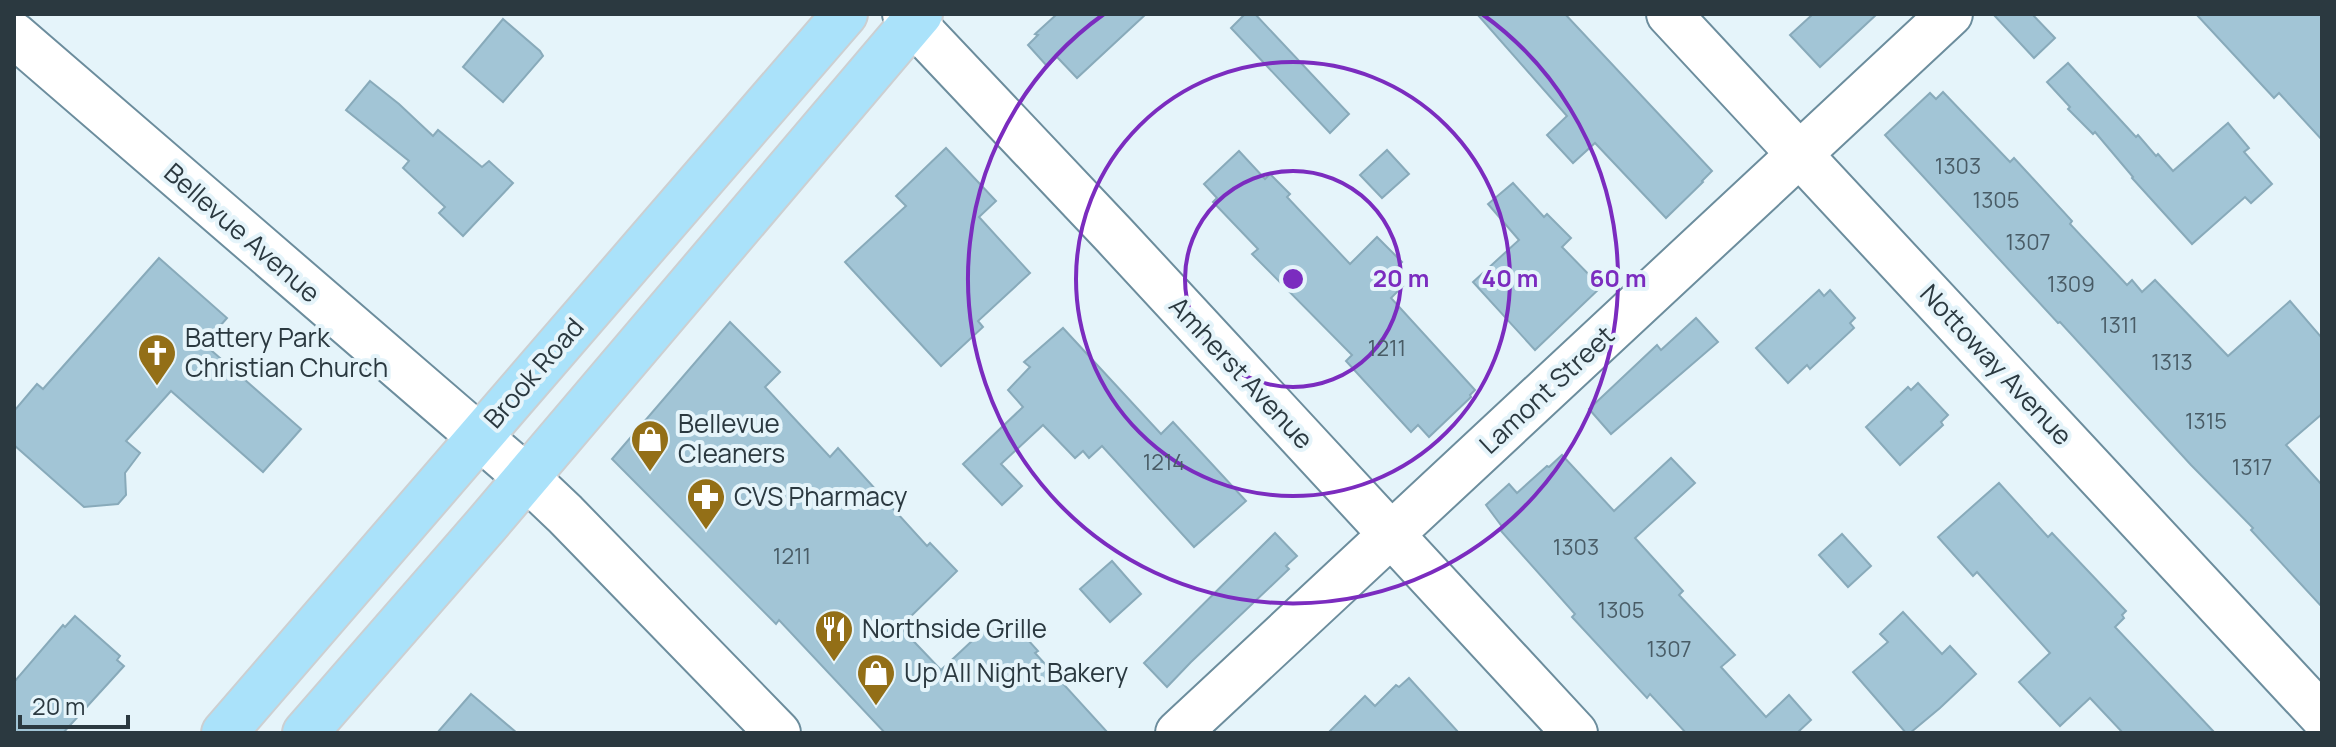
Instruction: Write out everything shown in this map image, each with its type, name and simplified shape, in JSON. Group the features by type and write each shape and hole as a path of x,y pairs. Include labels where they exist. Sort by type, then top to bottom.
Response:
{"main road":[{"name":"Brook Road","path":"224,733 845,14"},
{"path":"305,733 526,477 913,17"}],"street":[{"name":"Nottoway Avenue","path":"1669,14 2322,716"},
{"name":"Lamont Street","path":"1178,733 1950,14"},
{"name":"Amherst Avenue","path":"913,17 1575,733"},
{"name":"Bellevue Avenue","path":"14,35 526,477 778,733"}],"building":[{"path":"1057,14 1146,14 1077,78 1057,57 1047,66 1028,45 1038,35 1035,34"},
{"path":"1245,14 1255,14 1349,114 1330,133 1231,28"},
{"path":"1477,14 1565,14 1712,171 1666,218 1595,143 1573,163 1547,135 1567,116"},
{"path":"1813,14 1877,14 1820,67 1790,35"},
{"path":"1993,14 2032,14 2055,38 2034,58"},
{"path":"2196,14 2322,14 2322,140 2279,93 2274,98"},
{"path":"503,19 543,56 503,102 463,67"},
{"path":"2068,63 2136,137 2138,135 2173,171 2228,123 2249,148 2244,152 2272,184 2251,203 2245,197 2192,244 2095,132 2093,134 2068,109 2070,107 2047,82"},
{"path":"370,81 433,136 438,130 482,167 489,161 513,183 463,236 439,213 445,207 403,168 409,161 346,110"},
{"path":"1943,92 2010,162 2014,158 2127,285 2132,280 2142,292 2155,280 2228,356 2290,301 2322,338 2322,414 2286,445 2322,485 2322,607 2251,530 2253,528 1885,135 1930,93 1936,99"},
{"path":"946,148 996,201 979,217 1030,273 978,321 983,327 941,366 845,262 906,206 896,196"},
{"path":"1387,150 1409,174 1382,198 1360,175"},
{"path":"1239,151 1265,179 1270,174 1290,194 1287,197 1350,264 1377,237 1402,262 1391,273 1403,286 1391,298 1475,390 1429,437 1418,425 1411,432 1346,361 1352,355 1252,254 1258,249 1213,202 1217,198 1204,184"},
{"path":"1513,183 1544,217 1547,214 1571,238 1562,247 1601,287 1535,350 1473,282 1519,240 1488,204"},
{"name":"Battery Park Christian Church","path":"159,258 227,318 204,344 301,429 263,472 171,391 126,441 140,453 125,473 126,495 118,504 84,507 14,445 14,411 37,384 43,389"},
{"path":"1819,290 1824,296 1830,290 1855,318 1850,323 1854,328 1810,369 1807,365 1788,383 1756,348"},
{"path":"1696,318 1718,342 1611,434 1589,409 1657,345 1661,350"},
{"path":"730,322 780,372 765,387 830,457 838,448 927,546 930,543 957,571 900,627 941,670 990,624 996,632 1003,625 1013,636 1019,630 1038,651 1035,653 1108,733 885,733 779,620 776,624 612,459"},
{"path":"1063,328 1161,434 1173,422 1246,501 1194,547 1102,446 1089,458 1083,451 1075,458 1043,425 1001,464 1022,486 1002,505 963,464 1023,407 1008,390 1030,367 1024,362"},
{"path":"1918,383 1948,415 1941,422 1943,425 1900,465 1866,427 1908,387 1911,390"},
{"path":"1562,455 1614,511 1671,458 1695,483 1635,538 1683,591 1679,595 1735,655 1721,667 1766,717 1789,695 1811,720 1797,733 1686,733 1650,694 1647,698 1572,617 1575,614 1501,531 1503,528 1486,505 1509,484 1517,493"},
{"path":"1999,483 2048,537 2052,533 2126,611 2115,627 2215,733 2123,733 2090,698 2060,726 2019,682 2050,653 1977,572 1973,576 1938,537"},
{"path":"1275,533 1297,556 1286,566 1289,569 1167,687 1144,663"},
{"path":"1842,534 1871,566 1848,587 1819,555"},
{"path":"1112,561 1141,594 1110,622 1080,589"},
{"path":"1903,612 1942,654 1950,646 1976,674 1910,733 1906,733 1853,672 1888,642 1880,634"},
{"path":"75,616 120,656 117,660 124,666 63,733 14,733 14,682 63,625 65,627"},
{"path":"1409,678 1459,733 1328,733 1365,696 1375,706 1396,685 1399,687"},
{"path":"471,694 517,733 437,733"}],"place":[{"name":"Battery Park Christian Church","path":"157,387"},
{"name":"Bellevue Cleaners","path":"650,473"},
{"name":"CVS Pharmacy","path":"706,531"},
{"name":"Northside Grille","path":"834,663"},
{"name":"Up All Night Bakery","path":"876,707"}]}
